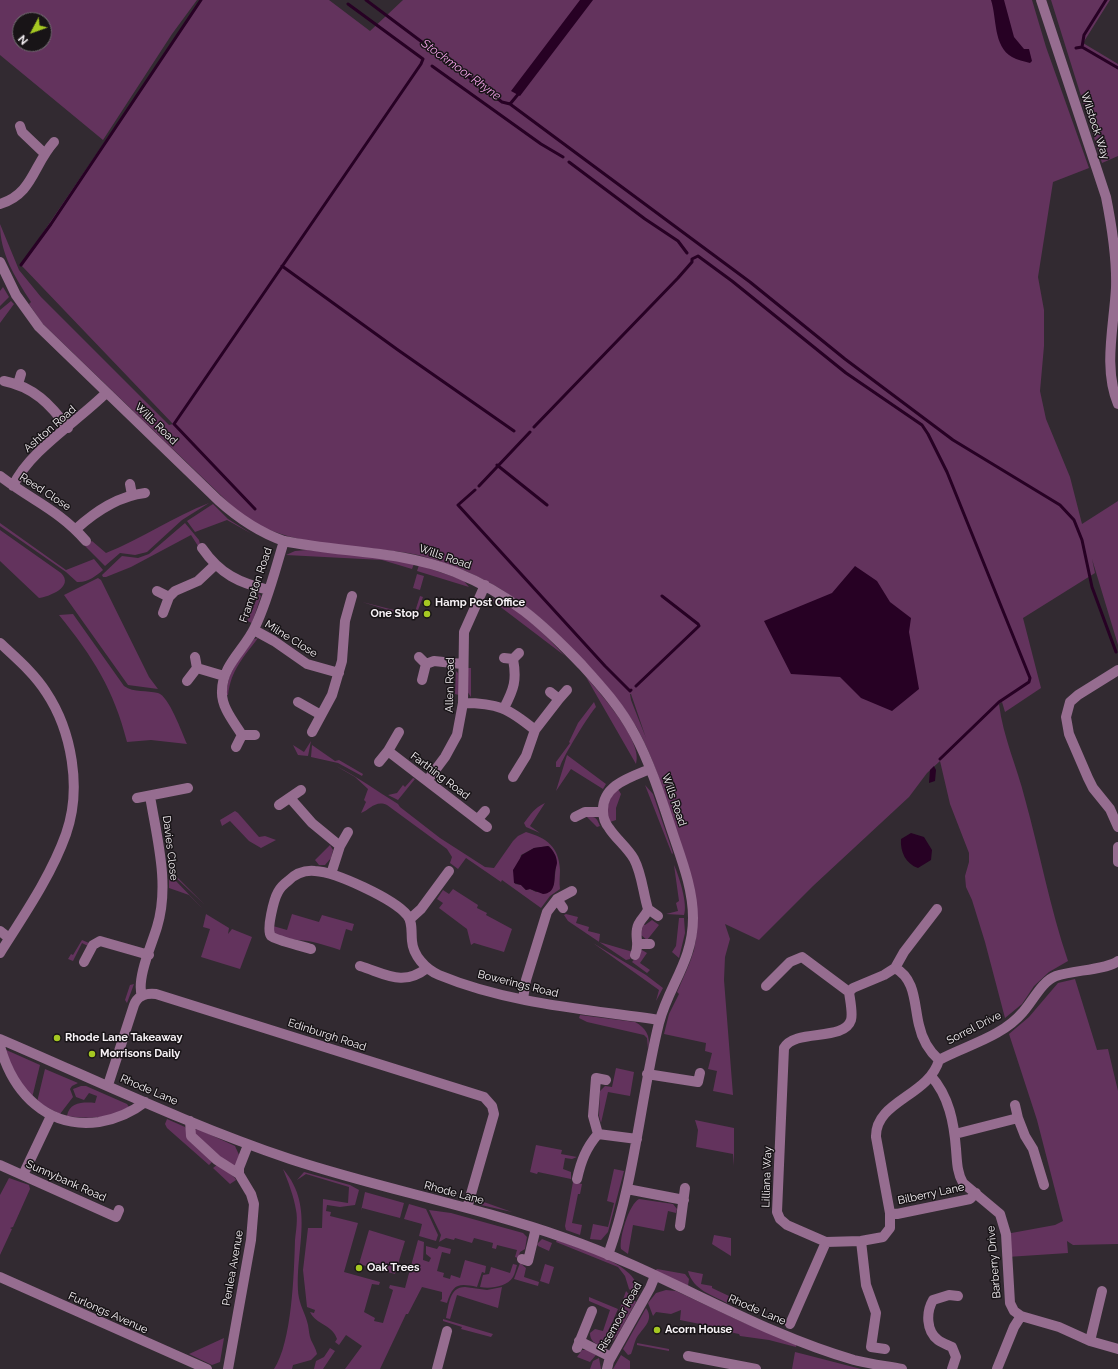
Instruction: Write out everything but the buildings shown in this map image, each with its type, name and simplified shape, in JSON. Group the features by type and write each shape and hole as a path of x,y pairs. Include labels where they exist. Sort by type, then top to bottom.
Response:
{"street":[{"name":"Wilstock Way","path":"1041,0 1106,197 1111,221 1115,257 1116,290 1116,309 1111,335 1111,361 1113,382 1118,404"},
{"path":"19,131 44,153"},
{"path":"0,204 15,198 27,186 44,153 54,142"},
{"name":"Wills Road","path":"0,262 16,295 39,327 235,516 267,534 284,540 414,558 456,572 485,585 515,603 538,621 599,684 627,721 650,769 689,884 693,916 692,938 688,953 660,1020"},
{"path":"4,381 20,379 49,404 68,428"},
{"name":"Ashton Road","path":"13,486 22,470 36,455 106,393"},
{"name":"Reed Close","path":"0,476 13,486 43,503 76,529 86,541"},
{"path":"130,484 132,495"},
{"path":"76,529 105,507 132,495 145,493"},
{"name":"Frampton Road","path":"242,735 223,700 222,693 224,676 254,630 269,590 284,540"},
{"path":"202,548 215,565 233,578 246,584 269,590"},
{"path":"163,613 169,597 181,587 198,581 215,565"},
{"name":"Allen Road","path":"427,781 454,743 462,718 462,664 464,632 485,585"},
{"path":"157,591 169,597"},
{"path":"312,732 332,695 339,673 344,654 345,620 352,596"},
{"name":"Milne Close","path":"254,630 274,641 307,664 339,673"},
{"path":"0,644 37,680 56,708 69,748 74,784 70,819 56,859 0,952"},
{"path":"504,708 515,685 516,671 512,657"},
{"path":"187,681 197,668 195,658"},
{"path":"422,680 423,660 462,664"},
{"path":"197,668 224,676"},
{"path":"1118,670 1078,695 1070,702 1066,717 1069,734 1088,778 1093,788 1110,809 1118,827"},
{"path":"513,777 530,757 535,730 567,690"},
{"path":"550,692 559,699"},
{"path":"298,702 321,716"},
{"path":"463,703 481,703 504,708 535,730"},
{"path":"379,762 388,751 399,732"},
{"path":"236,747 242,735 255,735"},
{"name":"Farthing Road","path":"388,751 487,827"},
{"path":"650,769 619,783 611,789 604,801 603,812 607,826 628,850 636,863 648,909 658,916"},
{"path":"137,798 188,788"},
{"path":"279,805 300,790"},
{"name":"Davies Close","path":"142,996 140,991 142,978 159,919 163,885 160,854 150,796"},
{"path":"290,798 312,823 340,846"},
{"path":"478,819 485,811"},
{"path":"575,817 585,812 603,812"},
{"path":"331,874 340,846 348,832"},
{"path":"1118,847 1118,862"},
{"path":"311,949 274,938 270,934 272,894 296,875 315,871 331,874 376,895 404,912 410,919 421,909 449,871"},
{"path":"523,999 526,980 547,912 560,904 572,892"},
{"path":"635,955 638,944 637,930 639,922 648,909"},
{"path":"766,986 790,962 802,957 849,992 853,988 884,975 895,968 904,952 937,909"},
{"name":"Bowerings Road","path":"410,919 413,946 418,957 427,968 434,972 454,980 523,999 565,1008 660,1020"},
{"path":"0,931 9,938"},
{"path":"84,962 93,945 100,941 149,955"},
{"path":"638,944 650,944"},
{"name":"Sorrel Drive","path":"939,1060 969,1047 1010,1024 1023,1013 1041,990 1056,976 1068,972 1109,966 1118,961"},
{"path":"360,966 407,979 417,976 427,968"},
{"path":"895,968 902,972 907,978 914,997 922,1034 931,1053 939,1060"},
{"name":"Lilliana Way","path":"849,992 851,1019 848,1026 838,1031 793,1039 787,1043 784,1053 778,1212 780,1220 787,1225 826,1242 876,1240 887,1233 890,1228 890,1213 876,1137 878,1124 893,1106 922,1086 931,1076 939,1060"},
{"name":"Edinburgh Road","path":"142,996 150,994 160,995 484,1097 492,1106 494,1114 467,1208"},
{"path":"108,1085 134,1005 142,996"},
{"path":"608,1255 618,1226 627,1189 637,1139 647,1074 660,1020"},
{"path":"0,1042 8,1068 17,1085 34,1104 51,1116 80,1122 103,1121 127,1114 145,1102"},
{"name":"Rhode Lane","path":"0,1042 108,1085 248,1145 294,1160 536,1228 608,1255 755,1323 814,1346 857,1361 902,1369"},
{"path":"647,1074 698,1082 700,1073"},
{"name":"Barberry Drive","path":"931,1076 942,1090 955,1134 959,1176 963,1183 1000,1214 1002,1218 1006,1234 1010,1303 1014,1311 1021,1316"},
{"path":"598,1134 593,1116 596,1078 606,1080"},
{"path":"1015,1105 1025,1136 1033,1149 1044,1185"},
{"path":"23,1175 51,1116"},
{"path":"955,1134 1018,1118"},
{"path":"190,1121 190,1133 193,1139 229,1170 239,1174 239,1168 248,1145"},
{"path":"598,1134 637,1139"},
{"path":"577,1179 582,1158 588,1146 598,1134"},
{"name":"Sunnybank Road","path":"0,1165 116,1217 119,1210"},
{"name":"Penlea Avenue","path":"228,1369 254,1212 253,1199 239,1174"},
{"path":"680,1226 686,1188"},
{"path":"627,1189 684,1200"},
{"name":"Bilberry Lane","path":"890,1213 898,1214 970,1200 976,1193"},
{"path":"522,1259 528,1261 536,1228"},
{"path":"861,1241 866,1285 876,1313 871,1347 885,1349"},
{"path":"790,1324 826,1242"},
{"name":"Furlongs Avenue","path":"0,1276 207,1369"},
{"name":"Risemoor Road","path":"607,1369 611,1357 650,1288 655,1276"},
{"path":"1090,1341 1102,1291"},
{"path":"952,1369 956,1357 952,1347 938,1340 930,1329 927,1310 933,1300 949,1295 958,1296"},
{"path":"592,1311 578,1344 611,1357"},
{"path":"997,1369 1014,1327 1021,1316 1059,1327 1090,1341 1118,1349"},
{"path":"439,1369 448,1331"},
{"path":"688,1356 743,1368 756,1369"}],"shaded area":[{"path":"0,0 197,0 172,34 103,140 0,55"},
{"path":"201,0 329,0 370,31 403,0 1032,0 1046,47 1089,168 1053,182 1038,277 1044,310 1044,346 1040,391 1046,419 1070,477 1082,524 1118,501 1118,645 1092,559 1095,573 1023,618 1041,688 1005,712 1002,702 999,704 1007,740 1022,787 1056,921 1068,961 1049,972 1034,986 1022,1004 1005,1018 985,942 972,900 966,887 965,876 969,862 969,853 950,804 940,761 927,773 909,797 813,886 759,940 725,924 730,939 725,957 724,980 733,1095 713,1091 717,1071 708,1069 712,1053 705,1051 706,1043 664,1034 669,1014 679,994 677,992 694,950 697,933 695,900 688,868 648,750 637,728 619,701 605,684 546,623 528,608 509,594 468,572 418,555 309,541 288,536 268,529 245,517 42,323 29,304 31,302 10,265 3,245 0,224 19,270 41,297 169,425 173,424 21,265","holes":["631,694 646,738 631,700"]},
{"path":"580,0 593,0 520,96 511,91"},
{"path":"991,0 1004,0 1014,37 1024,49 1029,49 1032,61 1030,63 1012,57 1002,46 997,31"},
{"path":"1051,0 1110,0 1083,43 1118,64 1118,156 1102,163"},
{"path":"3,287 9,297 0,306 0,291"},
{"path":"11,301 14,304 0,323 0,310"},
{"path":"209,503 182,520 147,552 135,555 120,553 105,566 85,546 92,541 106,553"},
{"path":"213,504 228,519 252,534 227,520 195,532 187,521"},
{"path":"0,523 66,570 94,559 103,570 88,580 77,582 66,572 0,526"},
{"path":"185,523 199,540 200,544 198,546 191,535 131,567 103,577 102,575 122,556 138,558 149,554"},
{"path":"0,530 61,573 65,583 63,587 48,596 39,598 0,561"},
{"path":"307,550 382,558 414,564 412,569 382,560 286,555 295,551"},
{"path":"419,565 463,580 469,587 417,571"},
{"path":"855,566 877,581 890,602 911,618 909,632 919,689 892,711 861,698 840,677 791,674 764,621 832,593"},
{"path":"417,574 424,576 420,590 413,588"},
{"path":"98,578 101,580 149,677 158,689 128,685 64,595"},
{"path":"259,594 261,596 252,623 247,621"},
{"path":"420,596 423,597 415,618 362,602 414,615"},
{"path":"492,599 510,606 520,613 541,631 565,656 494,602"},
{"path":"73,614 124,686 132,690 158,693 162,696 171,708 187,744 151,740 127,742 116,706 101,675 82,645 59,615"},
{"path":"258,638 238,665 227,695 229,679 235,665 254,639"},
{"path":"467,668 471,668 471,697 467,691"},
{"path":"456,671 458,673 459,695 455,694"},
{"path":"586,677 619,718 634,743 637,755 636,764"},
{"path":"594,702 596,707 576,736 560,767 556,767 556,762 570,743 569,742 578,723"},
{"path":"311,741 308,756 298,755 293,745 304,752"},
{"path":"312,745 335,761 339,760 363,774 362,776 338,763 311,757"},
{"path":"567,755 606,784 603,789 571,769 556,791"},
{"path":"336,766 360,779 398,804 440,838 485,867 494,868 518,836 526,832 540,837 554,849 557,855 560,870 560,889 550,896 541,908 502,880 501,882 466,858 458,869 450,863 452,857 447,849 387,805 379,804 361,813 366,802 364,800 368,789 355,777","holes":["549,846 556,860 554,885 536,892 530,889 526,890 521,885 515,884 521,855 534,848"]},
{"path":"934,766 936,770 935,781 929,783 930,770"},
{"path":"413,778 415,779 398,800 388,795 397,793 403,785 405,787"},
{"path":"645,785 653,794 673,853 672,854"},
{"path":"618,789 621,794 616,808 616,820 610,822 608,817 608,804"},
{"path":"545,803 530,826 540,833 526,827 524,823 531,814 535,809"},
{"path":"235,811 259,837 265,836 276,840 261,848 249,841 230,821 222,826 220,820"},
{"path":"587,817 596,818 600,826 597,827"},
{"path":"911,833 924,837 932,850 931,860 918,868 910,864 907,860 903,853 901,844 901,839"},
{"path":"330,845 333,850 331,858 325,865 319,865 315,860"},
{"path":"548,846 552,849 557,863 554,886 552,889 543,894 530,889 526,890 521,885 514,883 513,870 522,855 534,848"},
{"path":"674,865 684,897 684,915 666,914 678,911 676,903 679,901"},
{"path":"173,873 204,904 174,876 169,876"},
{"path":"169,879 174,879 203,909 189,895 169,888"},
{"path":"453,889 478,905 477,908 487,913 486,915 512,929 504,952 474,943 471,945 467,929 439,908 443,903 437,899 443,890 449,894"},
{"path":"206,914 229,928 228,934 232,929 252,937 240,969 201,957 210,929 203,927"},
{"path":"292,914 319,922 322,915 354,924 352,931 346,929 340,950 313,942 282,937 274,932 273,926 287,930"},
{"path":"566,914 578,917 576,923 589,927 588,931 600,934 599,942 568,921 564,915"},
{"path":"679,918 684,918 685,933 679,958 672,952 676,946"},
{"path":"652,920 659,925 647,940 641,935 643,924 645,925"},
{"path":"82,940 89,943 88,946 82,943 73,961 68,959 71,954 73,955"},
{"path":"599,942 633,952 630,959 626,960"},
{"path":"593,943 646,975 663,988 656,1001 659,990"},
{"path":"642,950 647,953 640,963 650,970 647,973 632,962"},
{"path":"1075,979 1097,1050 1108,1049 1118,1091 1118,1244 1073,1245 1067,1241 1068,1253 1007,1257 1006,1234 1055,1225 1063,1221 1037,1120 1009,1034 1029,1017 1058,983"},
{"path":"134,984 127,1003 125,1000 130,985"},
{"path":"580,1015 635,1022 647,1033 649,1040 648,1049 647,1038 644,1035 587,1022 579,1018"},
{"path":"4,1049 40,1065 32,1098 19,1083"},
{"path":"616,1068 634,1072 630,1096 608,1092 601,1123 599,1116 600,1091 605,1086 612,1087"},
{"path":"45,1069 78,1083 70,1089 73,1097 60,1114 37,1102"},
{"path":"86,1086 127,1104 129,1107 107,1116 83,1118 67,1116 68,1111 74,1105 82,1103 95,1103 97,1096 89,1093 84,1100 76,1097 73,1089"},
{"path":"167,1119 185,1127 212,1162 209,1165 167,1128 165,1124"},
{"path":"695,1120 734,1128 734,1166 733,1154 696,1147 698,1130"},
{"path":"198,1129 235,1146 240,1157 234,1167 196,1139 194,1130"},
{"path":"536,1145 562,1150 561,1154 577,1157 572,1159 565,1158 563,1169 571,1172 571,1179 538,1172 537,1174 530,1172"},
{"path":"218,1164 236,1180 230,1184 213,1168"},
{"path":"283,1169 293,1184 299,1199 302,1231 298,1281 299,1298 307,1321 310,1338 317,1354 311,1360 293,1365 292,1369 274,1369 285,1342 291,1307 297,1221 294,1200"},
{"path":"614,1169 624,1171 608,1232 601,1240 590,1239 593,1224 608,1227 614,1203 607,1201"},
{"path":"304,1172 350,1185 359,1190 355,1205 340,1207 327,1205 326,1211 331,1212 330,1216 358,1223 344,1272 380,1282 379,1285 372,1284 364,1312 375,1318 374,1321 383,1323 393,1290 389,1288 390,1285 405,1288 418,1240 424,1242 423,1260 429,1262 431,1258 426,1254 426,1246 437,1249 439,1246 451,1249 450,1254 442,1252 437,1271 444,1273 443,1277 450,1279 451,1275 460,1278 465,1260 486,1266 485,1273 482,1272 477,1287 465,1285 457,1286 449,1297 447,1303 440,1301 442,1299 442,1292 422,1287 408,1314 406,1314 380,1369 345,1369 362,1346 346,1335 339,1345 335,1342 337,1339 332,1330 316,1320 310,1312 314,1313 315,1310 307,1307 303,1270 308,1228 322,1228 323,1199 348,1203 349,1187 306,1174 297,1180"},
{"path":"9,1178 29,1185 30,1189 13,1227 10,1228 12,1229 0,1255 0,1195"},
{"path":"573,1182 582,1184 580,1194 578,1194 572,1223 582,1225 580,1235 566,1230 565,1226"},
{"path":"365,1192 404,1203 400,1218 362,1208 361,1211"},
{"path":"478,1197 481,1201 512,1212 481,1205 478,1201"},
{"path":"639,1199 673,1204 677,1209 676,1213 668,1211 664,1231 633,1225 628,1254 621,1249 623,1230 628,1214 635,1202"},
{"path":"409,1204 426,1209 438,1235 436,1241 419,1236 422,1224 404,1219"},
{"path":"429,1210 451,1213 523,1233 527,1237 525,1249 520,1252 518,1258 515,1257 517,1250 497,1245 496,1249 492,1248 493,1243 474,1238 472,1243 455,1238 454,1240 446,1238 439,1242 441,1235"},
{"path":"369,1230 405,1241 395,1274 359,1264"},
{"path":"714,1235 731,1238 731,1256 712,1244"},
{"path":"542,1239 552,1243 549,1251 538,1246 537,1244"},
{"path":"557,1240 595,1254 622,1267 632,1276 637,1286 638,1297 629,1289 625,1276 618,1267 556,1242"},
{"path":"520,1263 526,1268 524,1277 539,1282 538,1286 514,1279"},
{"path":"513,1264 517,1265 515,1273 507,1283 489,1288 480,1287 483,1275 489,1274 491,1267 510,1273"},
{"path":"545,1264 554,1267 549,1284 540,1281"},
{"path":"657,1269 685,1274 689,1279 688,1286 655,1271"},
{"path":"688,1271 703,1274 701,1284 712,1286 712,1288 729,1296 727,1303 704,1291 694,1283 690,1278"},
{"path":"465,1287 487,1290 502,1287 498,1308 457,1295 450,1319 446,1318 449,1302 453,1293 460,1288"},
{"path":"666,1290 676,1291 742,1322 797,1343 796,1347 769,1340 740,1336 739,1334 710,1328 710,1326 680,1320 681,1310 671,1314 656,1312 653,1316 648,1303 656,1293"},
{"path":"626,1291 636,1302 617,1336 613,1340 610,1337"},
{"path":"589,1297 618,1309 602,1346 593,1342 590,1333 595,1329 603,1331 610,1310 589,1301"},
{"path":"646,1308 649,1317 647,1324 636,1339 631,1354 628,1355 623,1349"},
{"path":"443,1319 493,1334 491,1337 461,1329 462,1327 443,1321"},
{"path":"224,1338 220,1362 212,1365 189,1354"},
{"path":"637,1343 669,1349 669,1351 637,1345"},
{"path":"330,1348 335,1351 323,1369 314,1369 316,1361 324,1357"},
{"path":"582,1350 588,1350 596,1355 590,1362 577,1357"},
{"path":"795,1352 803,1354 861,1369 792,1369"},
{"path":"621,1355 630,1361 630,1369 613,1369"},
{"path":"599,1358 601,1369 590,1369 593,1361"}],"waterway":[{"path":"21,265 51,224 201,0"},
{"name":"Stockmoor Rhyne","path":"366,0 502,102 510,104 520,92"},
{"path":"1082,47 1084,35 1106,0"},
{"path":"255,509 174,424 421,64 423,59 348,4"},
{"path":"1076,48 1082,47 1118,68"},
{"path":"432,66 541,144 563,157"},
{"path":"510,104 750,282 845,359 953,440 1060,505 1074,520 1082,540 1092,587 1116,652"},
{"path":"569,162 645,219 678,241 687,253"},
{"path":"534,427 678,278 692,262 692,259 698,256 732,281 846,373 922,425 947,472 1030,678 1029,682 999,702 940,759"},
{"path":"282,266 398,350 514,431"},
{"path":"479,486 530,432"},
{"path":"497,465 547,505"},
{"path":"475,490 458,505 605,666 630,691 631,690"},
{"path":"636,686 699,626 662,596"}],"place":[{"name":"Hamp Post Office","path":"427,603"},
{"name":"One Stop","path":"427,614"},
{"name":"Rhode Lane Takeaway","path":"57,1038"},
{"name":"Morrisons Daily","path":"92,1054"},
{"name":"Oak Trees","path":"359,1268"},
{"name":"Acorn House","path":"657,1330"}]}
